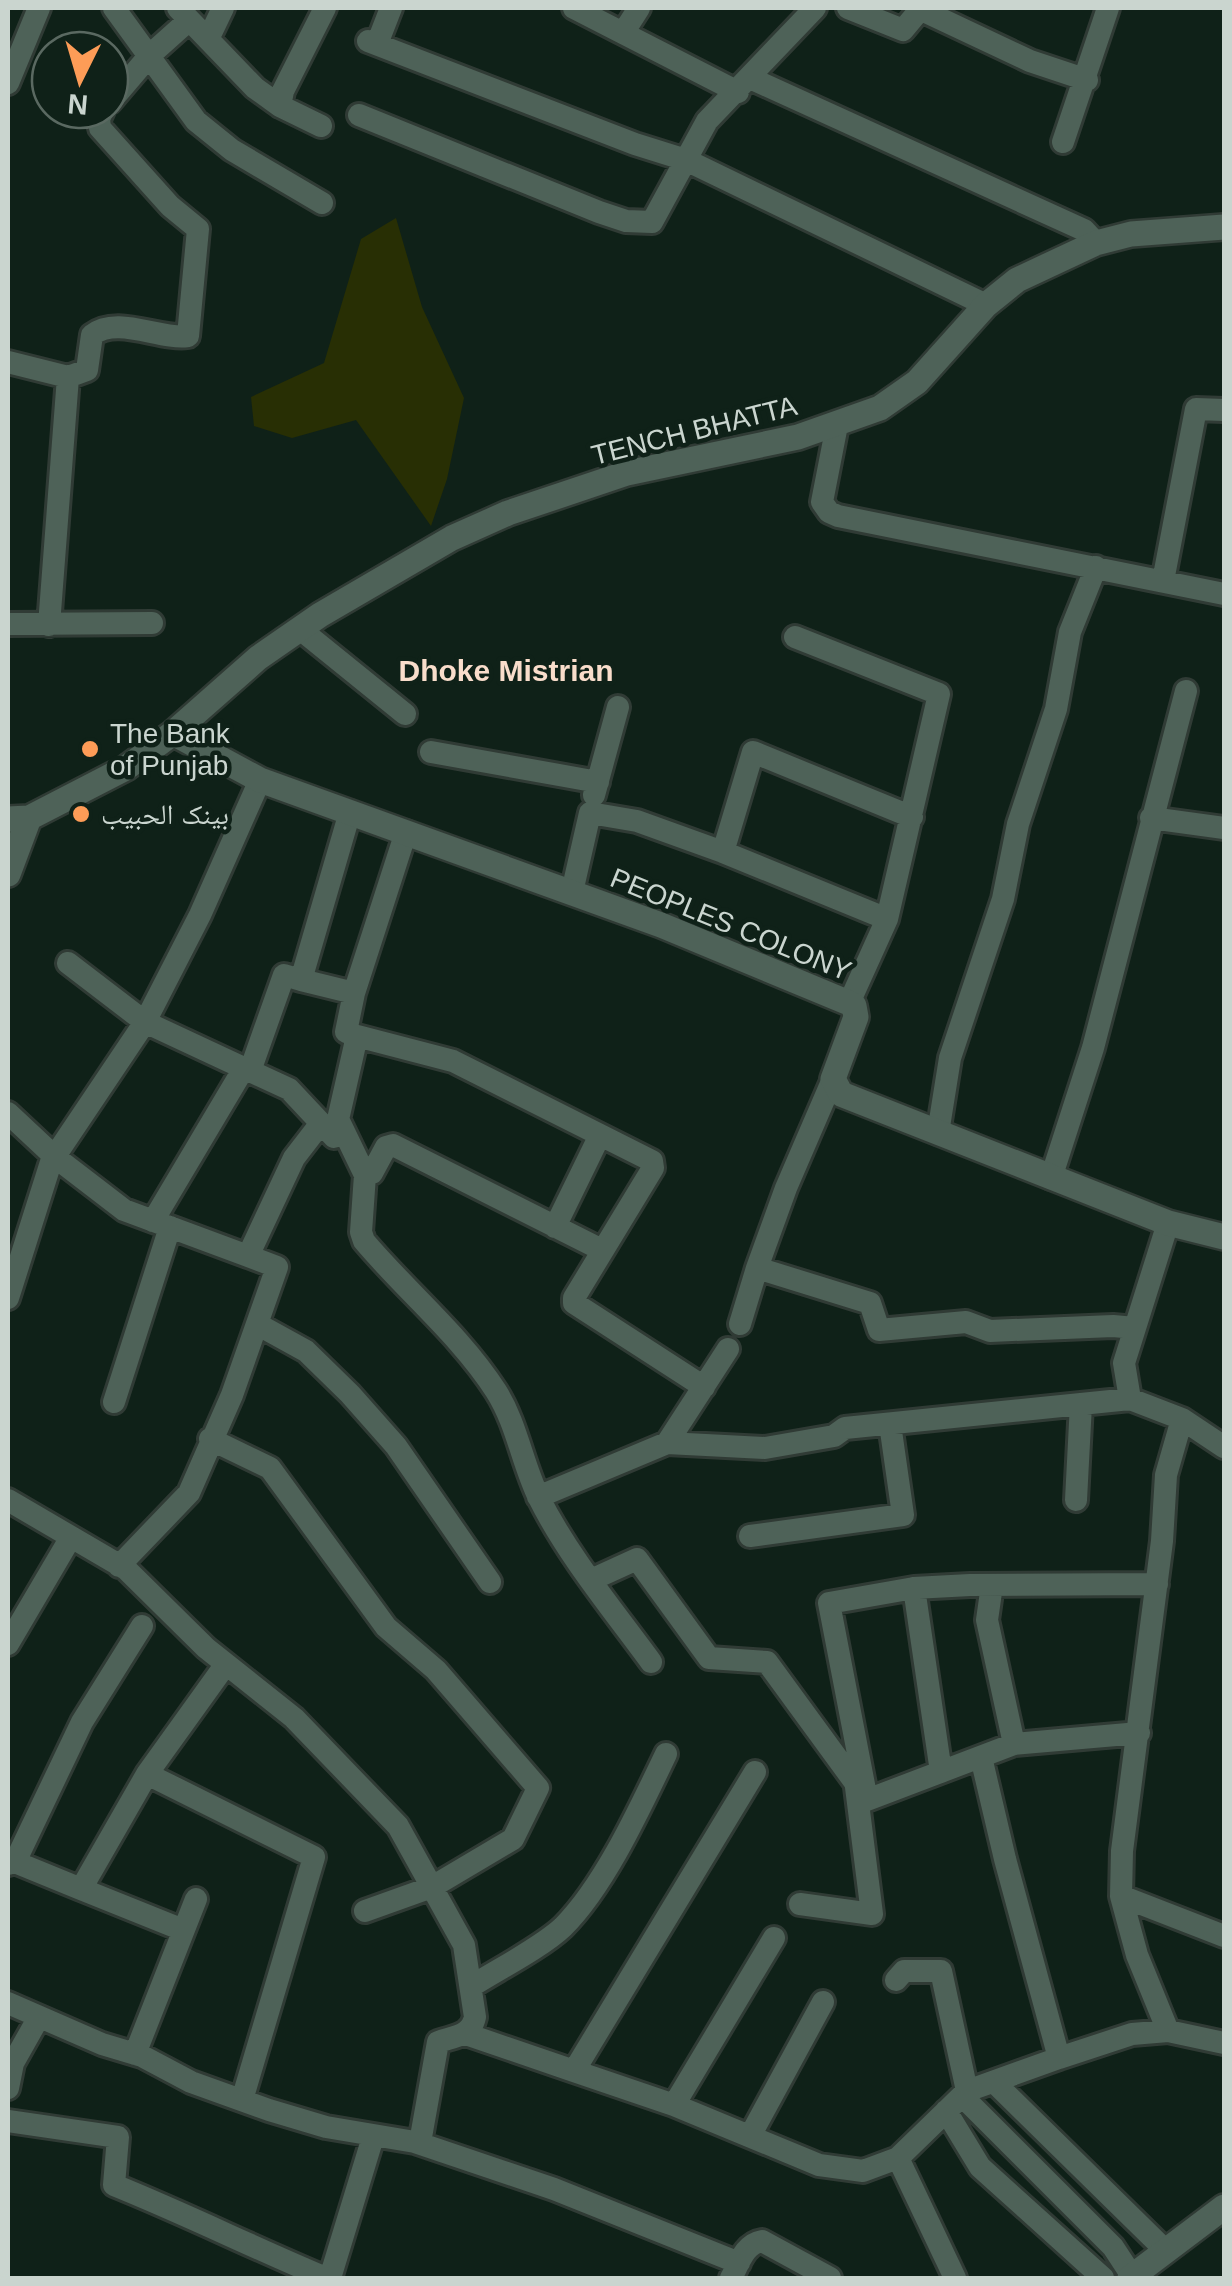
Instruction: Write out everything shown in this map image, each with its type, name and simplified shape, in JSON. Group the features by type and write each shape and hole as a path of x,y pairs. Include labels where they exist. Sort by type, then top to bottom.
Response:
{"main road":[{"name":"TENCH BHATTA","path":"18,818 126,768 300,628 409,561 508,512 627,473 742,451 838,425 880,408 917,382 986,305 1017,280 1096,243 1131,234 1224,227"},
{"name":"PEOPLES COLONY","path":"173,733 260,780 680,932 849,1003 854,1006 856,1017 833,1079"},
{"path":"8,874 18,818"},
{"path":"833,1079 842,1094 938,1133 1168,1223 1224,1237"},
{"path":"1131,2278 1224,2208"}],"street":[{"path":"8,83 39,8"},
{"path":"114,8 196,120 232,150 322,203"},
{"path":"212,31 223,8"},
{"path":"282,98 326,8"},
{"path":"390,8 372,43 686,160 986,305"},
{"path":"574,8 623,33 1084,230 1096,243"},
{"path":"623,33 640,8"},
{"path":"848,8 903,30 918,12 926,12 1030,61 1086,80"},
{"path":"1063,142 1108,8"},
{"path":"359,114 626,221 652,222 707,121 744,85 807,10"},
{"path":"130,78 186,12"},
{"path":"186,12 212,31 282,98 321,126"},
{"path":"186,12 255,88 282,98"},
{"path":"8,362 68,377 87,370 92,336 99,330 126,328 188,336 198,229 170,206 102,130"},
{"path":"49,625 68,377"},
{"path":"1163,581 1196,409 1224,410"},
{"path":"838,425 822,502 828,512 1224,594"},
{"path":"938,1133 950,1058 1003,899 1018,824 1056,709 1070,632 1096,567"},
{"path":"8,624 152,623"},
{"path":"300,628 405,714"},
{"path":"795,637 939,694 886,918 849,1003"},
{"path":"1051,1178 1093,1048 1186,691"},
{"path":"572,892 618,707"},
{"path":"431,752 598,782"},
{"path":"723,852 752,752 912,817"},
{"path":"8,1298 55,1157 145,1022 200,915 260,780"},
{"path":"300,980 350,812"},
{"path":"590,812 637,821 886,918"},
{"path":"1151,818 1224,828"},
{"path":"406,832 354,994 346,1032 453,1061 654,1164 574,1303 704,1386"},
{"path":"68,963 145,1022 289,1089 330,1121 365,1174 361,1232 364,1242 411,1290 497,1392 511,1419 538,1497 591,1580 651,1662"},
{"path":"114,1402 161,1224 247,1069 284,976 354,994"},
{"path":"248,1256 294,1158 330,1121 357,1036"},
{"path":"740,1324 786,1188 833,1079"},
{"path":"8,1113 55,1157 124,1210 277,1267 232,1395 189,1493 120,1566"},
{"path":"555,1227 600,1135"},
{"path":"365,1174 372,1172 386,1146 393,1145 602,1250"},
{"path":"1130,1399 1124,1363 1168,1223"},
{"path":"757,1268 870,1303 879,1330 966,1322 990,1331 1135,1328"},
{"path":"257,1324 306,1351 350,1394 396,1446 490,1582"},
{"path":"667,1442 728,1349"},
{"path":"538,1497 667,1442 765,1448 834,1436 846,1428 1130,1399 1182,1419 1224,1447"},
{"path":"1076,1500 1082,1404"},
{"path":"1168,2030 1137,1955 1121,1896 1122,1850 1139,1733 1166,1475 1182,1419"},
{"path":"750,1536 903,1515 890,1424"},
{"path":"210,1439 270,1468 386,1627 436,1670 538,1788 512,1838 432,1887 365,1911"},
{"path":"8,1500 120,1566 226,1664 294,1718 398,1826 464,1944 475,2017 473,2028 466,2034 438,2042 423,2125 415,2142"},
{"path":"8,1644 71,1537"},
{"path":"591,1580 637,1559 709,1658 767,1662 861,1792"},
{"path":"800,1904 872,1914 861,1792 829,1603 914,1588 1156,1584"},
{"path":"992,1585 987,1620 1014,1744"},
{"path":"914,1588 940,1772"},
{"path":"142,1626 82,1722 12,1863 183,1930"},
{"path":"82,1889 147,1774 226,1664"},
{"path":"861,1792 940,1772 1014,1744 1139,1733"},
{"path":"472,1986 561,1929 590,1892 666,1754"},
{"path":"981,1757 1059,2058"},
{"path":"574,2070 755,1772"},
{"path":"147,1774 314,1857 242,2100"},
{"path":"1121,1896 1224,1936"},
{"path":"136,2054 196,1899"},
{"path":"674,2104 774,1938"},
{"path":"896,1980 904,1970 941,1971 958,2100 980,2167 1103,2278"},
{"path":"750,2136 823,2002"},
{"path":"8,2003 242,2100 326,2127 415,2142 554,2189 735,2271 753,2243 762,2242 830,2278"},
{"path":"8,2088 13,2063 39,2017"},
{"path":"466,2034 674,2104 819,2165 863,2172 898,2158 958,2100 1059,2058 1132,2034 1168,2030 1224,2043"},
{"path":"994,2082 1166,2252"},
{"path":"958,2100 1112,2247 1131,2278"},
{"path":"8,2121 118,2137 114,2185 328,2278 373,2137"},
{"path":"898,2158 955,2278"}],"green space":[{"path":"396,218 422,307 464,398 447,479 431,526 356,420 292,438 254,426 251,397 324,363 361,239"}],"place":[{"name":"The Bank of Punjab","path":"90,749"},
{"name":"بينک الحبيب","path":"81,814"}],"district":[{"name":"Dhoke Mistrian","path":"506,671"}]}
